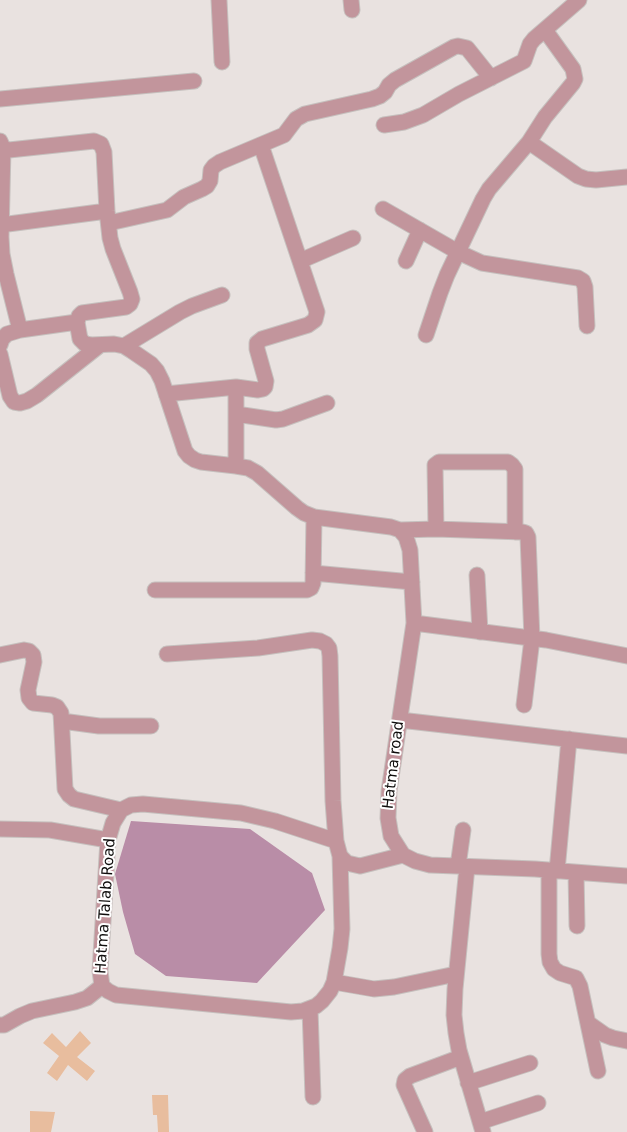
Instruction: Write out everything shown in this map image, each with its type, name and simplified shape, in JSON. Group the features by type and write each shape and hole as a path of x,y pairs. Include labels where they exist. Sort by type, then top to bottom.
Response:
{"street":[{"path":"219,0 222,62"},
{"path":"384,125 404,122 423,115 443,102 524,61 534,38 579,0"},
{"path":"426,335 440,293 483,199 529,142 545,117 575,79 573,69 545,30"},
{"path":"0,225 108,217 167,210 184,197 207,186 210,181 211,170 214,166 284,135 296,119 305,114 380,96 395,80 458,46 466,48 491,78"},
{"path":"0,99 194,81"},
{"path":"1,144 9,150 94,141 101,144 104,152 108,217 113,249 132,299 126,307 82,313 77,318 80,339 85,344 91,345 114,344 124,346 157,371 185,451 189,456 202,462 248,468 257,473 297,508 314,517 391,527 403,534 436,529 526,533 528,536 532,639 524,705"},
{"path":"529,142 578,176 586,179 627,177"},
{"path":"1,144 0,225 2,254 20,330"},
{"path":"166,394 236,387 262,389 265,387 266,381 257,343 262,339 308,325 315,320 317,312 261,145"},
{"path":"383,209 458,252 482,263 578,278 583,281 585,287 587,326"},
{"path":"406,261 420,230"},
{"path":"300,261 353,238"},
{"path":"124,346 180,312 222,295"},
{"path":"0,345 2,339 8,334 20,330 77,322"},
{"path":"0,354 10,396 14,402 20,402 28,401 37,396 100,345"},
{"path":"236,387 236,466"},
{"path":"236,414 276,420 328,404"},
{"path":"436,529 435,465 439,462 508,462 515,469 515,532"},
{"path":"155,590 306,590 310,588 312,583 314,517"},
{"name":"Hatma road","path":"403,534 410,550 414,623 388,791 388,818 392,836 403,855"},
{"path":"313,573 412,582"},
{"path":"477,575 480,632"},
{"path":"414,623 546,640 627,656"},
{"path":"167,654 258,648 312,640 320,641 329,648 333,801 336,840 340,856 342,929 334,982 322,1001 310,1009 312,1097"},
{"path":"0,655 24,650 29,651 33,655 34,662 28,690 29,698 33,703 57,707 61,714 68,795 121,810 131,804 143,804 241,813 276,821 336,840"},
{"path":"400,720 627,746"},
{"path":"62,721 99,726 151,726"},
{"path":"569,739 553,871 549,954 550,962 554,969 576,978 583,993 598,1071"},
{"name":"Hatma Talab Road","path":"121,810 113,823 108,840 100,971 102,986 116,994 291,1012 303,1012 310,1009"},
{"path":"0,829 50,830 108,840"},
{"path":"463,830 463,866 454,1015 461,1058 481,1127 538,1103"},
{"path":"340,856 347,864 360,866 403,855 430,865 536,869 627,876"},
{"path":"576,873 577,926"},
{"path":"334,982 359,988 374,989 394,987 456,974"},
{"path":"0,1025 4,1025 32,1011 87,998 102,986"},
{"path":"588,1023 605,1035 627,1041"},
{"path":"425,1132 404,1085 405,1080 410,1076 461,1058"},
{"path":"468,1083 530,1063"}],"shaded area":[{"path":"131,821 250,829 312,873 325,910 257,983 166,976 135,954 123,912 115,874"}],"building":[{"path":"80,1031 91,1043 77,1057 95,1071 87,1081 68,1065 57,1081 47,1073 59,1056 43,1043 52,1033 66,1047"},
{"path":"152,1095 168,1095 169,1132 158,1132 157,1115 153,1115"},
{"path":"30,1111 55,1112 51,1132 30,1132"}]}
